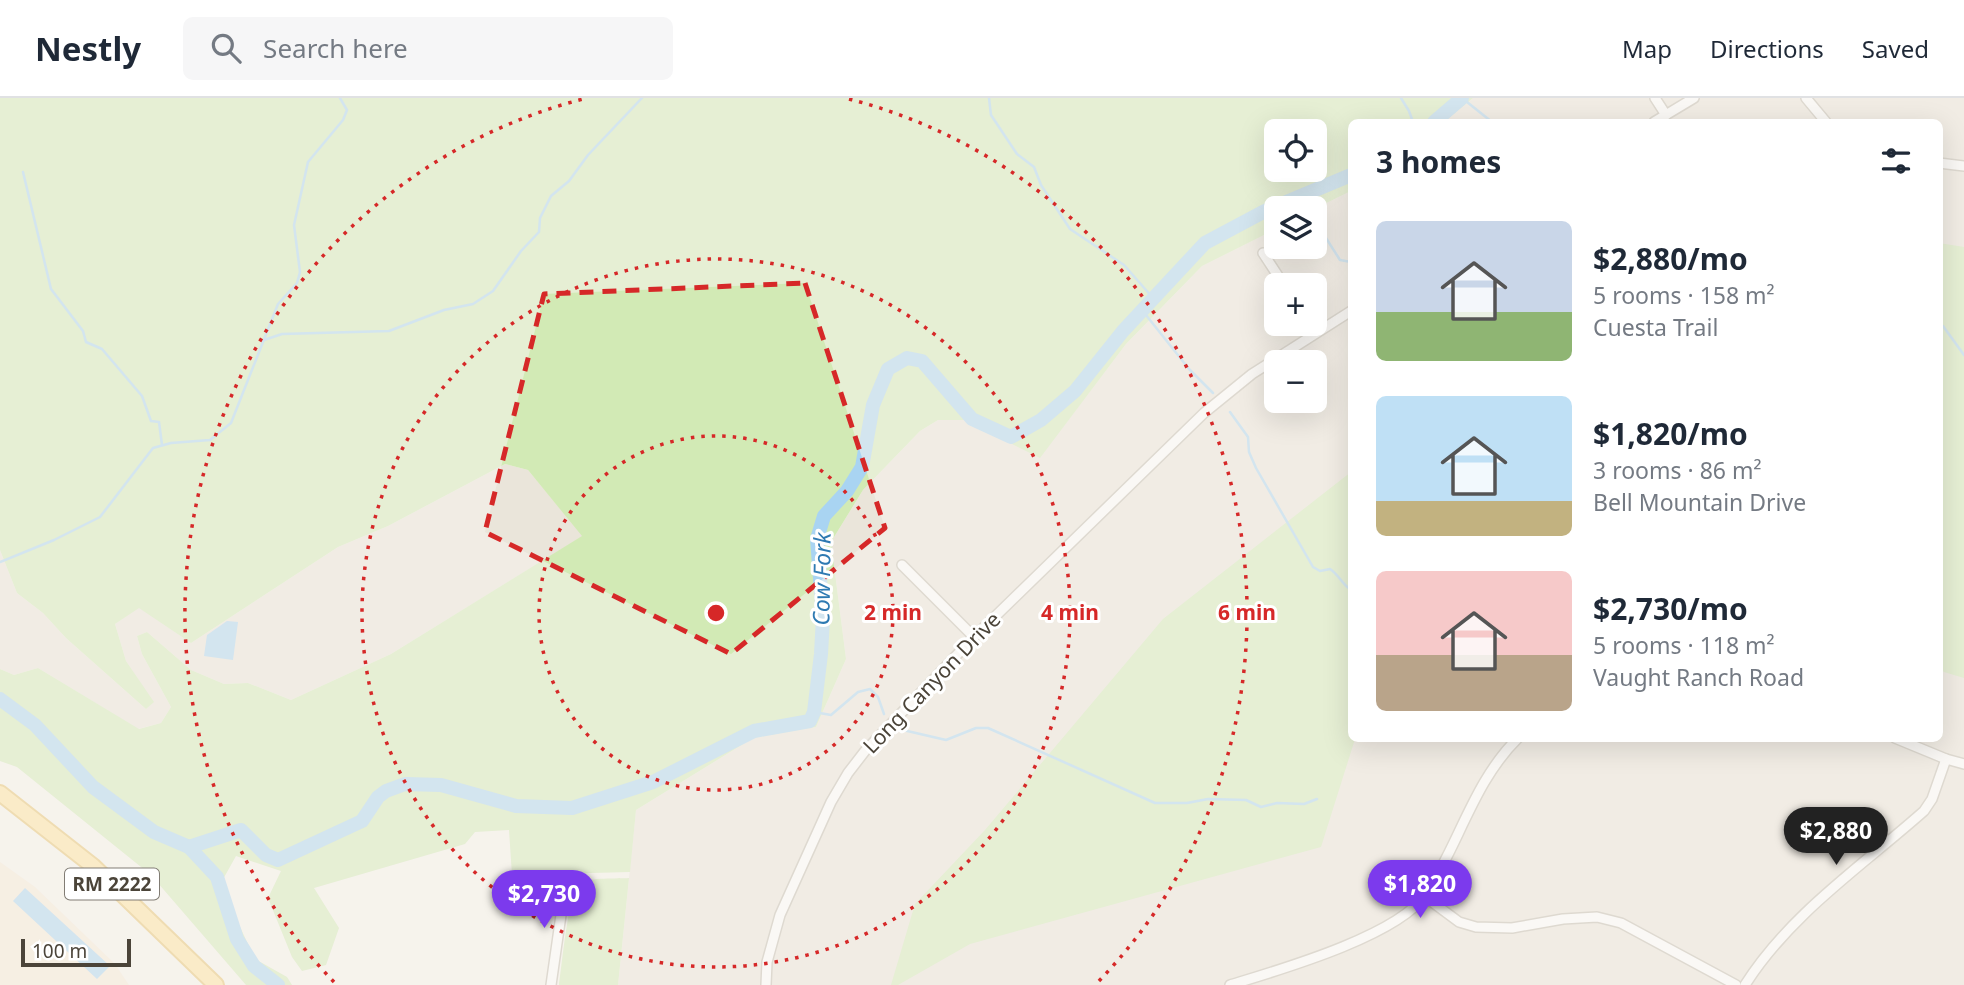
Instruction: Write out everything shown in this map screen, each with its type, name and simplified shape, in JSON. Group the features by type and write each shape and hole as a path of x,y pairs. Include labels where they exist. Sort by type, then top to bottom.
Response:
{"main road":[{"name":"RM 2222","path":"0,793 93,866 216,985"}],"street":[{"path":"1655,98 1666,115"},
{"path":"1659,119 1693,98"},
{"path":"1806,98 1824,119"},
{"path":"1943,163 1964,166"},
{"path":"1263,253 1276,273"},
{"name":"Long Canyon Drive","path":"1327,325 1348,312"},
{"name":"Long Canyon Drive","path":"766,985 767,962 780,915 813,839 848,773 891,721 1204,413 1252,374 1310,336"},
{"path":"902,565 974,637"},
{"path":"1230,985 1345,945 1374,932 1407,912 1424,896 1483,782 1514,742"},
{"path":"1905,742 1964,764"},
{"path":"1745,985 1772,948 1802,916 1924,811 1932,799 1946,759"},
{"path":"551,985 566,880"},
{"path":"1424,896 1452,917 1476,927 1512,928 1563,919 1597,917 1621,923 1736,985"}],"highlighted area":[{"path":"805,283 885,528 731,654 485,532 544,294"}],"shaded area":[{"path":"1473,98 1964,98 1964,985 618,985 636,810 753,738 816,727 846,659 831,542 863,490 920,431 938,420 964,420 1040,457 1126,344 1202,266 1264,235 1264,259 1327,259 1327,203 1348,192 1348,742 1943,742 1943,119 1448,119"},
{"path":"505,464 528,470 583,536 391,654 291,700 248,683 224,684 191,670 147,632 137,636 142,654 171,707 161,723 138,729 38,668 14,675 0,669 0,550 17,593 43,613 66,638 146,709 153,702 126,661 115,624 139,607 191,643 338,547 388,526"},
{"path":"0,862 35,887 115,964 129,985 0,985"}],"green space":[{"path":"0,98 1473,98 1448,119 1348,119 1348,192 1327,203 1327,196 1264,196 1264,235 1202,266 1126,344 1040,458 964,420 938,420 920,431 863,490 831,542 846,659 816,727 753,738 636,810 630,872 512,875 509,830 475,832 465,844 314,888 339,928 326,965 302,971 292,957 268,898 281,871 236,856 222,881 226,897 255,959 287,977 292,985 246,985 151,875 17,767 0,761 0,669 14,675 38,668 139,729 161,723 171,707 142,654 137,636 147,632 191,670 224,684 248,683 291,700 391,654 582,536 528,470 505,464 388,526 338,547 191,643 139,608 115,624 126,661 154,702 146,709 66,638 43,613 17,593 0,550"},
{"path":"1943,244 1964,247 1964,678 1944,672"},
{"path":"1348,474 1348,742 1354,742 1321,847 970,944 898,985 891,985 915,904 985,830 1163,619"},
{"path":"629,878 618,985 559,985 569,915 580,883 597,879"}],"water":[{"path":"227,621 238,622 233,660 204,656 207,635"},
{"path":"25,888 110,966 97,979 13,901"}],"waterway":[{"path":"0,562 100,517 153,448 171,443 210,440 231,423 278,304 297,283 300,272 294,225 308,162 343,120 347,110 340,98"},
{"path":"264,340 282,334 389,331 444,310 473,304 493,291 521,251 539,232 540,218 551,196 569,181 588,155 642,98"},
{"path":"989,98 991,115 1017,154 1034,167 1041,185 1070,229 1124,265 1153,298"},
{"path":"1401,98 1412,119"},
{"path":"1462,98 1488,119"},
{"name":"Cow Fork","path":"1438,119 1462,98"},
{"path":"23,172 51,289 83,331 86,342 102,349 142,396 151,421 159,422 162,445"},
{"name":"Cow Fork","path":"189,847 241,830 266,855 278,860 362,821 378,797 405,784 441,785 516,806 572,808 653,782 754,731 810,721 814,712 823,618 817,539 824,516 847,491 862,467 873,405 888,369 907,358 922,361 972,419 1011,437 1041,420 1075,391 1123,331 1205,243 1265,211 1348,176"},
{"path":"1327,240 1340,260 1348,261"},
{"path":"1142,310 1189,369 1213,393"},
{"path":"1943,326 1964,355"},
{"path":"1230,412 1248,437 1249,452 1256,468 1313,567 1320,571 1330,569 1348,588"},
{"path":"814,712 831,715 858,692 870,689 878,697 884,714"},
{"path":"0,699 35,725 93,787 154,832 189,847 217,877 237,939 254,966 278,985"},
{"path":"903,730 946,740 976,728 988,728 1155,803 1187,803 1208,799 1246,800 1261,807 1277,803 1304,804 1317,799"}]}
